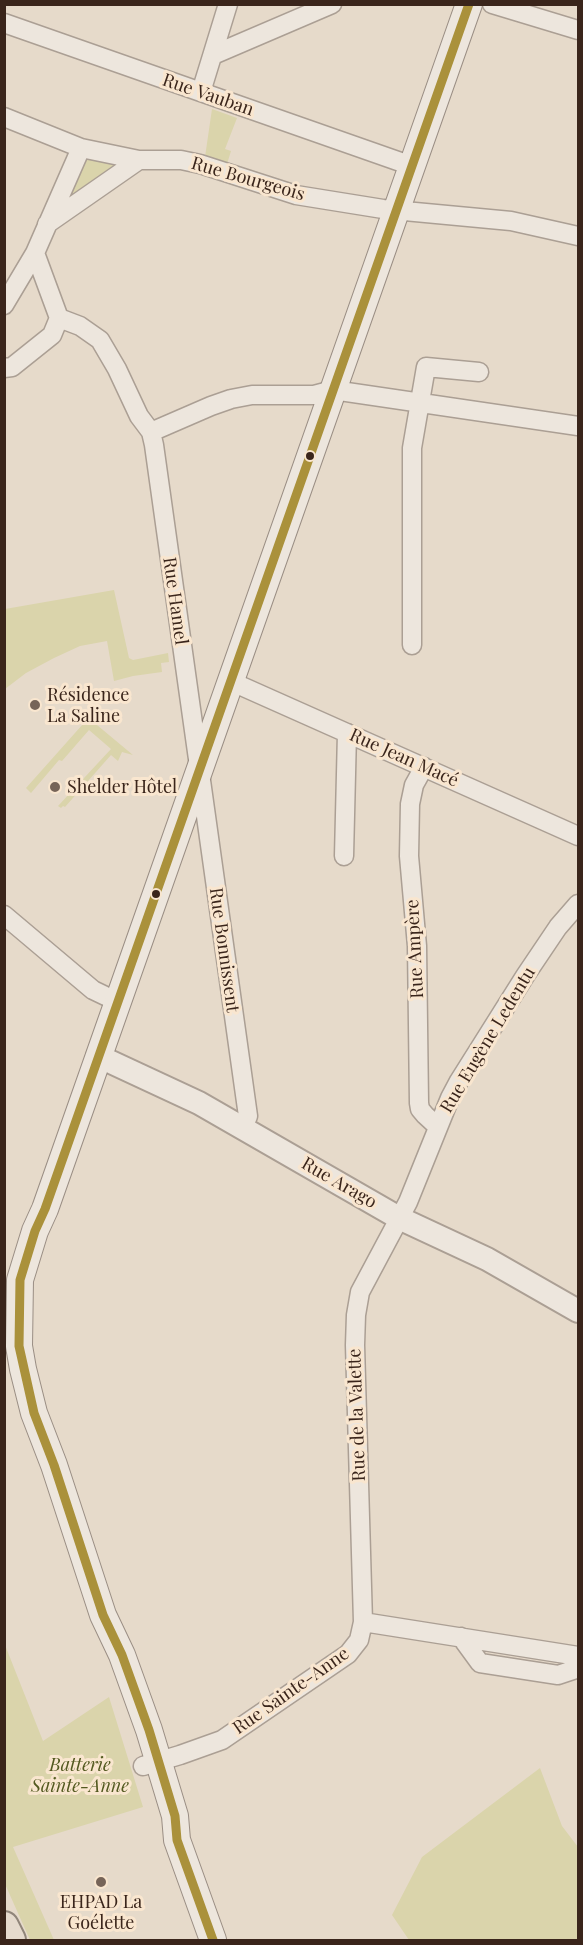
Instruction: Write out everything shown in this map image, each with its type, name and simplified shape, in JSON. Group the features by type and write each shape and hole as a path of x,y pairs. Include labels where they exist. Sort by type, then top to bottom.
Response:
{"main road":[{"path":"213,1941 177,1840 154,1804 150,1763 115,1668 103,1615 54,1465 34,1413 20,1346 20,1280 35,1231 45,1209 469,4"},
{"path":"4,1926 11,1941"}],"street":[{"path":"201,92 228,4"},
{"path":"213,55 332,4"},
{"path":"492,4 579,30"},
{"name":"Rue Vauban","path":"4,23 412,166"},
{"name":"Rue Bourgeois","path":"4,117 81,148 139,160 168,159 190,162 296,195 396,211 511,221 579,236"},
{"path":"4,305 35,253 81,148"},
{"path":"47,224 139,160"},
{"path":"4,368 12,367 52,335 59,318 35,253"},
{"path":"59,318 80,326 100,340 117,369 139,416 151,432 231,399 252,395 314,395 333,390 579,426"},
{"path":"412,645 412,448 426,367 479,372"},
{"name":"Rue Hamel","path":"151,432 199,771"},
{"name":"Rue Jean Macé","path":"230,681 579,836"},
{"path":"344,856 347,733"},
{"name":"Rue Ampère","path":"424,767 414,785 410,804 409,856 417,946 419,1103 420,1109 438,1127"},
{"name":"Rue Bonnissent","path":"199,771 248,1116 243,1128"},
{"name":"Rue Eugène Ledentu","path":"399,1218 408,1202 455,1089 558,927 579,904"},
{"path":"4,915 93,990 118,1002"},
{"name":"Rue Arago","path":"98,1056 199,1103 399,1218 487,1260 579,1311"},
{"name":"Rue de la Valette","path":"363,1622 356,1315 360,1292 399,1218"},
{"path":"363,1622 579,1656"},
{"name":"Rue Sainte-Anne","path":"150,1763 222,1740 348,1654 359,1640 363,1622"},
{"path":"461,1638 480,1663 558,1675 579,1666"}],"green space":[{"path":"212,109 237,118 225,149 231,151 227,164 205,157"},
{"path":"88,156 116,166 71,197 69,195 80,163"},
{"path":"114,590 129,658 133,660 168,653 169,662 161,663 162,672 114,681 107,641 80,646 54,658 26,673 5,689 5,609"},
{"path":"91,720 133,755 122,752 118,761 111,755 65,807 61,808 58,806 111,749 89,730 31,793 26,788 83,724"},
{"name":"Batterie Sainte-Anne","path":"5,1645 43,1741 109,1697 143,1807 13,1847 54,1940 30,1940 5,1884"},
{"path":"540,1768 562,1826 578,1847 578,1940 409,1940 392,1915 422,1857"}],"transit line":[{"path":"213,1940 177,1840 175,1816 149,1730 122,1655 103,1615 54,1465 34,1413 19,1346 20,1280 35,1231 45,1209 469,4"}],"place":[{"name":"Résidence La Saline","path":"35,705"},
{"name":"Shelder Hôtel","path":"55,787"},
{"name":"EHPAD La Goélette","path":"101,1882"}]}
